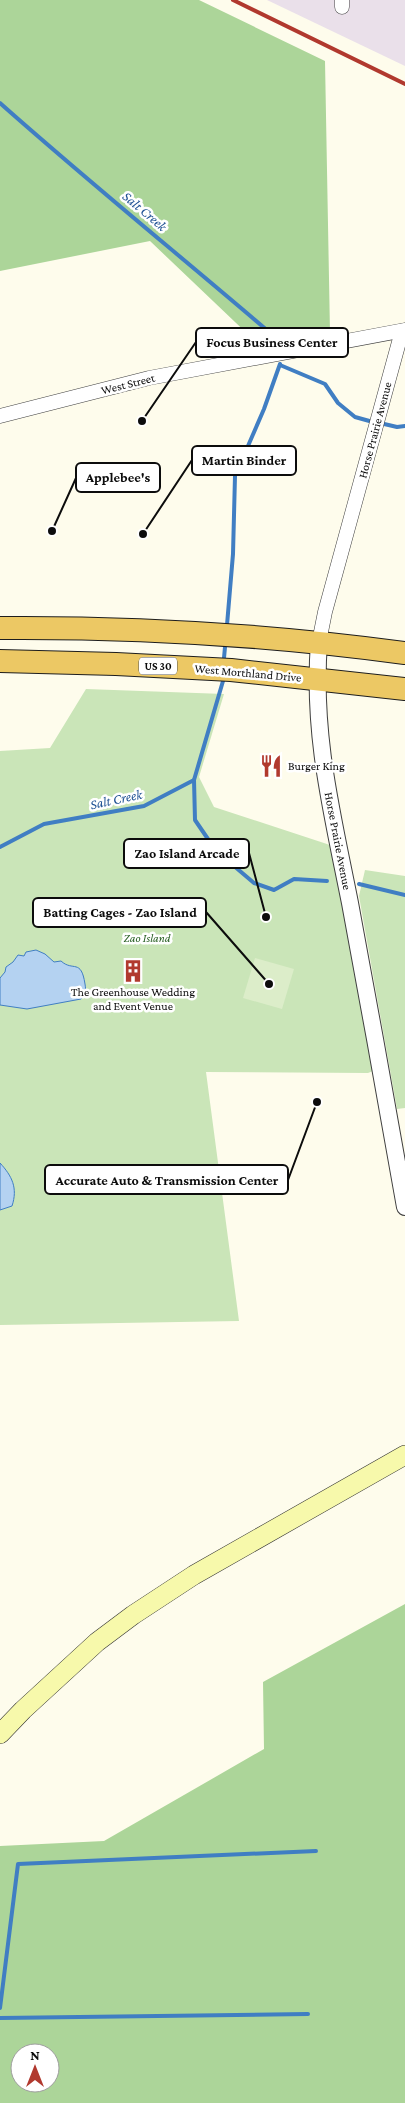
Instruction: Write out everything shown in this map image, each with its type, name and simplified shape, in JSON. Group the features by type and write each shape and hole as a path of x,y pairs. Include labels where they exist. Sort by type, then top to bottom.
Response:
{"highway":[{"path":"0,628 65,627 319,642 405,653"},
{"name":"West Morthland Drive","path":"0,661 211,669 405,689"}],"main road":[{"path":"0,1734 23,1710 97,1642 133,1615 194,1575 405,1455"}],"street":[{"name":"Horse Prairie Avenue","path":"404,331 325,612 319,642 316,679 319,735 331,816 350,901 405,1207"},
{"name":"West Street","path":"0,416 149,378 404,331"}],"shaded area":[{"path":"267,0 405,0 405,66"}],"green space":[{"path":"0,0 199,0 325,61 330,333 258,344 150,241 0,271"},
{"name":"Zao Island","path":"86,689 224,694 199,777 214,807 333,846 373,1071 368,1073 206,1072 239,1321 0,1325 0,751 50,748"},
{"path":"365,870 405,876 405,1108 397,1109 359,896"},
{"path":"255,958 294,969 282,1009 243,998"},
{"path":"405,1604 405,2103 0,2103 0,1846 104,1841 264,1749 263,1682"}],"water":[{"path":"36,950 45,954 54,962 61,961 69,966 79,968 86,988 85,994 81,999 27,1009 0,1005 0,978 5,972 6,967 18,955 24,956 26,952"},
{"path":"0,1163 13,1183 14,1200 12,1206 0,1210"}],"waterway":[{"name":"Salt Creek","path":"0,103 275,337"},
{"name":"Salt Creek","path":"227,625 233,554 235,476 264,409 280,364"},
{"path":"280,365 325,384 338,403 355,417 373,422"},
{"path":"380,423 397,427 405,426"},
{"name":"Salt Creek","path":"224,658 225,647"},
{"name":"Salt Creek","path":"0,847 44,824 144,806 194,780 223,681"},
{"path":"194,780 195,820 210,842 254,883 274,890 294,879 327,881"},
{"path":"359,884 405,895"},
{"path":"0,2008 18,1864 316,1851"},
{"path":"0,2018 308,2014"}],"railway":[{"path":"233,0 405,84"}],"place":[{"name":"Focus Business Center","path":"142,421"},
{"name":"Applebee's","path":"52,531"},
{"name":"Martin Binder","path":"143,534"},
{"name":"Burger King","path":"271,766"},
{"name":"Zao Island Arcade","path":"266,917"},
{"name":"The Greenhouse Wedding and Event Venue","path":"133,971"},
{"name":"Batting Cages - Zao Island","path":"269,984"},
{"name":"Accurate Auto & Transmission Center","path":"317,1102"}]}
